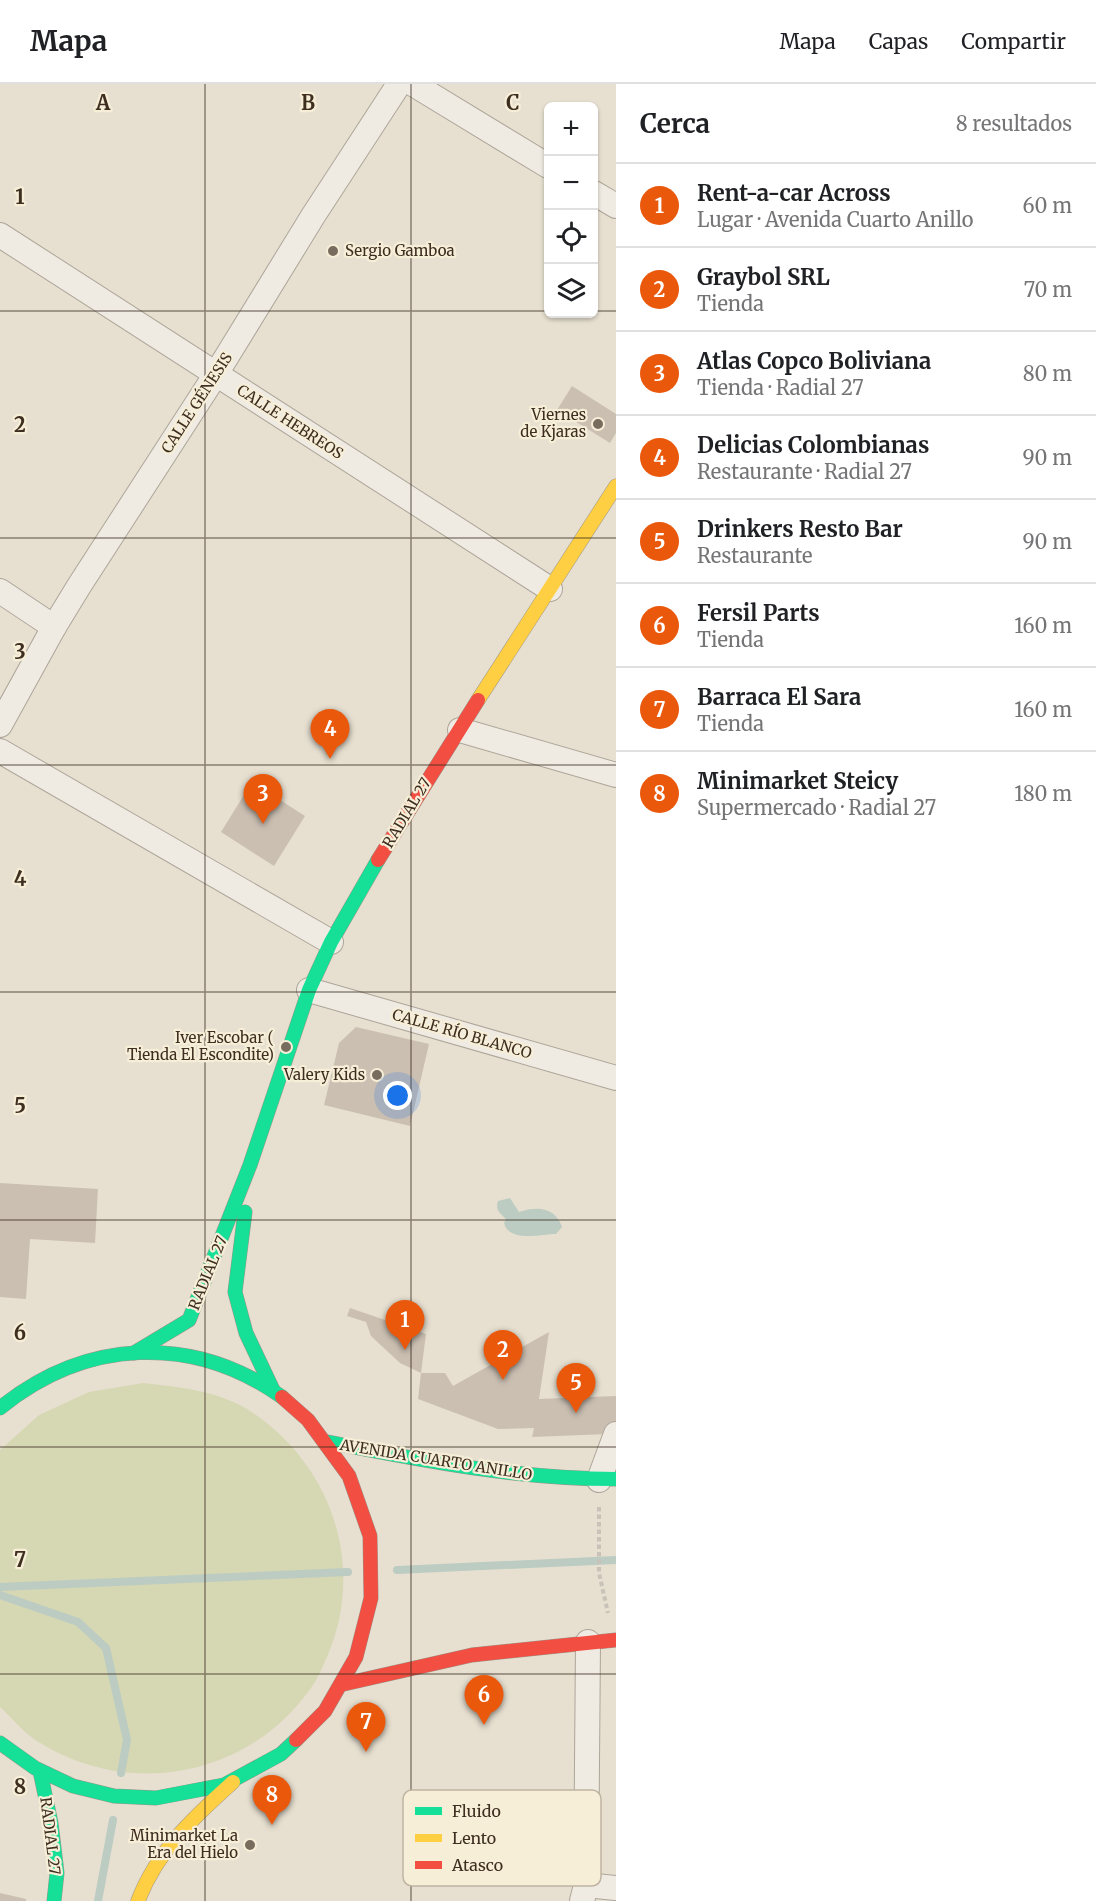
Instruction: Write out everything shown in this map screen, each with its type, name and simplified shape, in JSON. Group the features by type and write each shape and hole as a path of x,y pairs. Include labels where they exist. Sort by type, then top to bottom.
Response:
{"main road":[{"name":"RADIAL 27","path":"134,1353 189,1320 250,1166 309,990 331,942 442,755 616,486"},
{"name":"RADIAL 27","path":"250,1166 235,1292 246,1333 273,1390"},
{"path":"0,1408 33,1384 65,1368 98,1358 134,1353 170,1353 206,1360 241,1372 273,1390 302,1414 328,1442 345,1468 358,1498 368,1528 372,1561 372,1592 367,1624 358,1655 344,1684 323,1715 296,1743 266,1765 232,1782 184,1795 135,1798 86,1790 40,1771 0,1743"},
{"name":"AVENIDA CUARTO ANILLO","path":"328,1442 512,1476 607,1480"},
{"path":"344,1684 472,1655 615,1641"},
{"name":"RADIAL 27","path":"40,1771 57,1873 54,1901"},
{"path":"138,1901 144,1882 179,1832 232,1782"}],"street":[{"name":"CALLE GÉNESIS","path":"0,724 54,627 399,84"},
{"path":"413,84 544,163"},
{"path":"598,195 616,206"},
{"name":"CALLE HEBREOS","path":"0,235 550,589"},
{"path":"0,591 54,627"},
{"path":"460,730 616,775"},
{"path":"0,751 331,942"},
{"name":"CALLE RÍO BLANCO","path":"309,990 616,1078"},
{"path":"607,1480 616,1434"},
{"path":"586,1790 588,1642"},
{"path":"584,1893 616,1888"}],"path":[{"path":"599,1508 599,1573 615,1641"}],"green space":[{"path":"143,1383 196,1390 222,1397 247,1409 276,1431 301,1457 320,1487 334,1518 341,1552 343,1587 338,1622 327,1657 315,1682 289,1714 259,1739 225,1758 188,1769 150,1773 112,1770 73,1760 37,1741 0,1707 0,1450 39,1415 89,1392"}],"shaded area":[{"path":"510,1198 519,1212 532,1209 545,1210 555,1215 562,1227 556,1234 526,1236 512,1233 507,1229 504,1223 506,1219 497,1207 498,1201"}],"building":[{"name":"Viernes de Kjaras","path":"572,386 616,414 616,433 610,443 557,410"},
{"path":"252,782 305,816 274,866 221,832"},
{"name":"Valery Kids","path":"356,1027 429,1044 410,1126 324,1105 339,1043"},
{"path":"0,1183 98,1189 95,1243 30,1239 26,1299 0,1297"},
{"path":"350,1308 426,1334 421,1373 400,1363 371,1336 366,1322 347,1316"},
{"path":"549,1332 539,1399 616,1396 616,1426 608,1434 532,1437 534,1428 498,1429 418,1399 421,1373 445,1373 453,1386"},
{"path":"0,1893 26,1899 26,1901 0,1901"}],"waterway":[{"path":"397,1570 616,1560"},
{"path":"0,1587 348,1572"},
{"path":"0,1595 78,1622 106,1648 127,1740 121,1773"},
{"path":"98,1901 113,1820"}],"traffic: fast":[{"path":"134,1353 189,1320 250,1165 309,990 331,942 378,860"},
{"path":"245,1212 235,1292 246,1333 273,1390"},
{"path":"0,1408 33,1385 67,1368 103,1357 139,1353 176,1354 212,1362 248,1376 282,1397"},
{"path":"328,1442 435,1462 507,1472 616,1479"},
{"path":"0,1743 35,1768 73,1786 114,1796 156,1798 224,1785 281,1754 296,1740"},
{"path":"40,1771 51,1823 57,1873 54,1901"}],"traffic: slow":[{"path":"478,700 616,486"},
{"path":"138,1901 155,1866 166,1851 204,1808 233,1782"}],"traffic: jam":[{"path":"378,860 478,700"},
{"path":"282,1397 308,1420 349,1476 370,1536 371,1598 356,1657 325,1711 296,1740"},
{"path":"344,1684 472,1655 616,1640"}],"place":[{"name":"Sergio Gamboa","path":"333,251"},
{"name":"Viernes de Kjaras","path":"598,424"},
{"name":"Delicias Colombianas","path":"330,759"},
{"name":"Atlas Copco Boliviana","path":"263,824"},
{"name":"Iver Escobar ( Tienda El Escondite)","path":"286,1047"},
{"name":"Valery Kids","path":"377,1075"},
{"name":"Rent-a-car Across","path":"405,1350"},
{"name":"Graybol SRL","path":"503,1380"},
{"name":"Drinkers Resto Bar","path":"576,1413"},
{"name":"Fersil Parts","path":"484,1725"},
{"name":"Barraca El Sara","path":"366,1752"},
{"name":"Minimarket Steicy","path":"272,1825"},
{"name":"Minimarket La Era del Hielo","path":"250,1845"}]}
